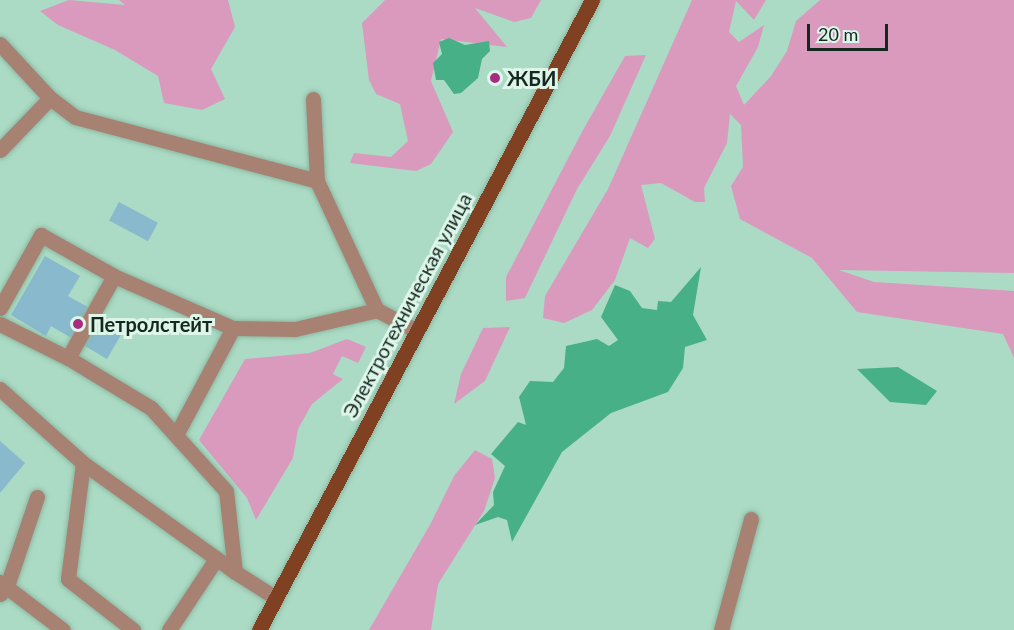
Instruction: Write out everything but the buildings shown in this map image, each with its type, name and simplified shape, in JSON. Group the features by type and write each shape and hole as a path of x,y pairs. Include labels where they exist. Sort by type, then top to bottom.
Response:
{"main road":[{"name":"Электротехническая улица","path":"259,630 592,0"}],"lane":[{"path":"0,44 50,98 75,117 317,181"},
{"path":"0,150 50,98"},
{"path":"313,99 317,181 377,310 417,331"},
{"path":"0,308 41,235 114,276 233,328 295,329 377,310"},
{"path":"68,358 114,276"},
{"path":"0,324 68,358 151,408 226,491 235,572"},
{"path":"176,435 233,328"},
{"path":"0,389 83,463 216,559 276,598"},
{"path":"83,463 68,579 134,630"},
{"path":"37,497 2,588 63,630"},
{"path":"721,630 751,519"},
{"path":"169,630 216,559"}],"shaded area":[{"path":"69,0 125,5 119,0 228,0 235,27 211,69 225,99 202,110 164,103 158,76 115,50 58,25 40,11"},
{"path":"385,0 541,0 531,18 514,22 475,8 507,47 441,39 431,81 453,132 431,164 416,171 350,163 354,153 391,157 408,141 400,104 376,94 369,80 362,23"},
{"path":"692,0 766,0 754,20 736,1 729,32 739,42 764,25 758,47 736,86 744,105 771,76 787,51 796,21 820,0 1014,0 1014,273 839,270 874,282 1014,291 1014,358 1003,334 857,312 812,258 740,219 731,186 743,167 741,125 730,114 727,143 704,188 705,202 695,202 661,183 641,185 655,239 648,248 630,238 615,280 592,310 564,323 543,318 545,296 608,189"},
{"path":"449,38 465,45 489,41 490,51 482,59 478,78 461,93 454,94 444,80 436,80 433,63 442,54 439,42"},
{"path":"646,55 610,136 577,189 525,298 506,301 506,277 583,130 625,56"},
{"path":"701,267 693,315 707,340 685,347 683,368 668,392 611,413 562,452 512,542 507,520 498,517 475,525 494,505 493,492 505,466 491,454 518,422 526,425 519,397 530,381 553,382 564,368 566,346 597,339 609,346 618,340 601,317 615,285 630,291 642,308 657,310 658,301 671,302"},
{"path":"510,327 485,381 454,404 461,374 483,328"},
{"path":"347,339 366,347 358,363 342,356 333,374 343,379 312,404 298,429 293,458 256,520 247,498 199,440 245,359 310,353"},
{"path":"898,367 937,391 926,405 890,402 857,369"},
{"path":"475,450 492,459 495,478 484,511 438,584 431,630 369,630 431,523 454,476"}],"place":[{"name":"ЖБИ","path":"495,78"},
{"name":"Петролстейт","path":"78,324"}]}
